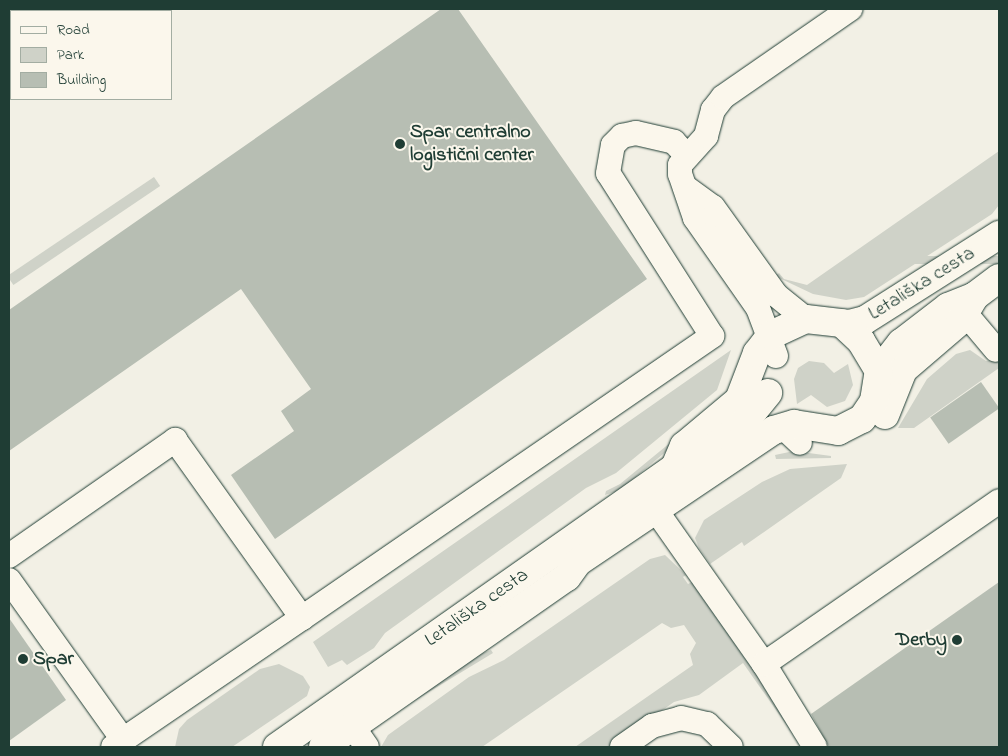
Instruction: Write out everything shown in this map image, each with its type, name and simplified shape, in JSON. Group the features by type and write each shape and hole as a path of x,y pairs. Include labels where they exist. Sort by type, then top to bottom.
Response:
{"main road":[{"name":"Letališka cesta","path":"852,332 857,323 880,313 999,236"},
{"name":"Letališka cesta","path":"674,467 684,446 739,400 768,348 811,336 841,342 852,332 999,250"},
{"name":"Letališka cesta","path":"323,747 360,737 567,577 578,562 792,435 835,448 868,434 885,416 898,379 912,360 999,278"},
{"name":"Letališka cesta","path":"567,577 585,572 762,454 779,446 792,435 794,424 838,431 854,425 874,401 879,371 900,343 948,307 970,304"},
{"name":"Letališka cesta","path":"806,319 852,332 879,371"},
{"path":"792,435 768,393 768,348 806,319"},
{"name":"Letališka cesta","path":"277,747 674,467 696,461 732,434 768,393"}],"lane":[{"path":"768,348 732,270 695,218 680,174 686,156 706,136 713,110 723,97 850,9"},
{"path":"9,580 118,744 712,336 608,173 613,145 622,136 636,132 674,142 686,156"},
{"path":"685,187 713,207 776,296 806,319"},
{"path":"970,304 996,350"},
{"path":"9,556 175,440 302,618"},
{"path":"764,664 999,501"},
{"path":"662,519 764,664 815,747"},
{"path":"622,747 652,726 680,718 706,724 730,747"}],"green space":[{"path":"999,151 999,205 992,214 864,297 846,300 813,294 775,276 779,273 784,279 807,285"},
{"path":"154,177 160,186 13,285 9,275"},
{"path":"883,256 999,256 999,264 883,264"},
{"path":"731,350 717,390 616,473 586,488 385,633 374,648 347,665 342,660 328,667 313,642"},
{"path":"970,350 986,361 999,358 999,368 914,428 898,428 927,379 956,354"},
{"path":"809,361 824,363 834,373 848,364 853,385 845,401 827,407 811,395 797,404 794,379 798,368"},
{"path":"710,410 712,413 620,490 605,495 606,491 620,484"},
{"path":"794,451 831,456 831,458 776,459 775,455"},
{"path":"847,464 841,478 744,546 742,542 710,564 699,548 695,538 704,520 762,482 790,469"},
{"path":"665,555 686,575 683,577 688,584 692,582 807,747 802,747 743,663 699,695 674,702 610,747 575,747 693,665 690,654 696,643 684,625 671,628 662,623 482,747 381,747 388,735 469,677 504,660 650,559"},
{"path":"491,650 493,653 391,715 478,655"},
{"path":"279,664 303,676 310,687 307,696 232,747 175,747 179,729 187,720 260,669"}],"building":[{"name":"Spar centralno logistični center","path":"441,9 458,9 647,279 275,539 231,475 294,431 281,411 311,389 241,289 9,451 9,310"},
{"path":"981,382 999,408 949,444 930,418"},
{"name":"Derby","path":"999,582 999,747 829,747 811,714"},
{"name":"Spar","path":"9,618 66,700 9,741"}],"place":[{"name":"Spar centralno logistični center","path":"400,144"},
{"name":"Derby","path":"957,640"},
{"name":"Spar","path":"23,659"}]}
